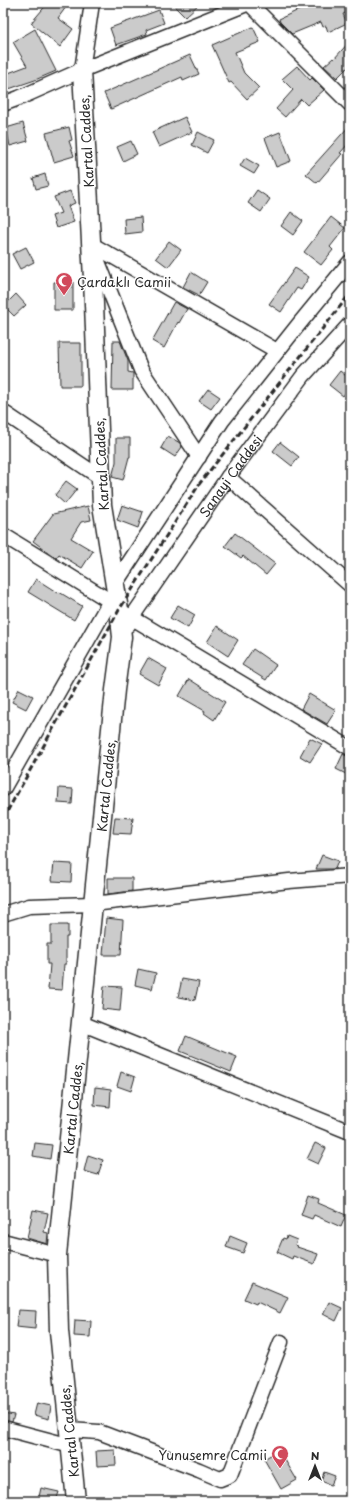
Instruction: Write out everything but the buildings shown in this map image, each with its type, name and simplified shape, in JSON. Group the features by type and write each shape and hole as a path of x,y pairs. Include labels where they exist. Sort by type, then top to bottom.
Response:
{"main road":[{"name":"Kartal Caddes,","path":"76,1501 59,1331 57,1254 115,690 122,637 119,603 102,505 82,70"}],"street":[{"path":"82,70 92,3"},
{"path":"3,104 20,98 228,6 249,3 350,104"},
{"path":"91,244 278,351"},
{"path":"91,244 141,370 199,457"},
{"path":"3,789 119,603 199,457 222,421 350,262"},
{"name":"Sanayi Caddesi","path":"119,603 228,477 303,376 350,324"},
{"path":"3,412 101,478"},
{"path":"228,477 350,585"},
{"path":"3,535 119,603 350,748"},
{"path":"3,914 29,906 93,904 289,881 350,876"},
{"path":"80,1023 350,1132"},
{"path":"3,1241 57,1254"},
{"path":"3,1428 70,1438 99,1432 199,1470 220,1480 230,1475 281,1342"}],"railway":[{"path":"3,819 119,610 200,483 350,294"}],"place":[{"name":"Çardaklı Camii","path":"64,296"},
{"name":"Yunusemre Camii","path":"280,1469"}]}
